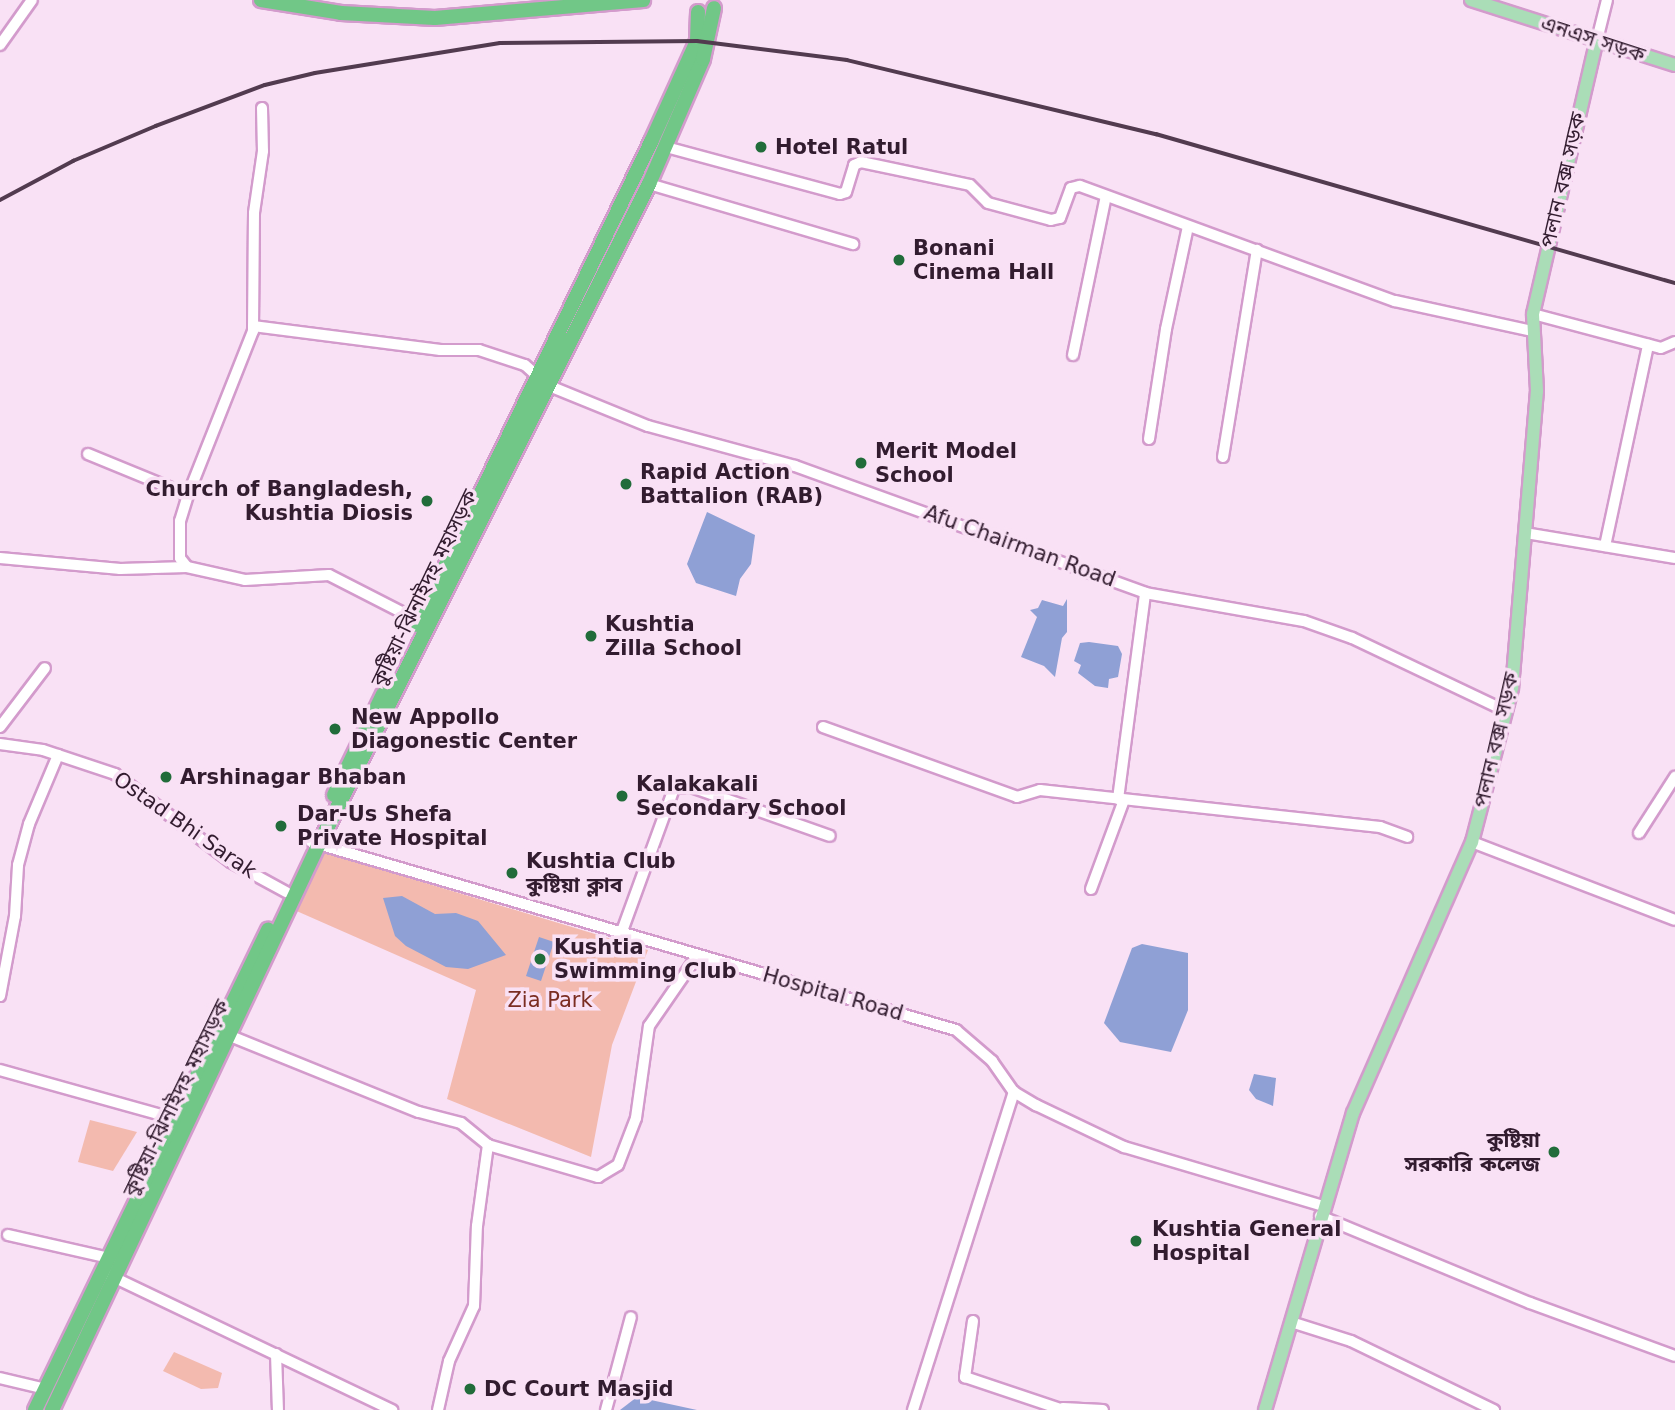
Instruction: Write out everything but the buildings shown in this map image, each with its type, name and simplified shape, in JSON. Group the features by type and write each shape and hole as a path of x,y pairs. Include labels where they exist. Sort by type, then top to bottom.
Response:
{"highway":[{"path":"261,0 341,13 435,18 643,0"},
{"path":"695,6 715,4"},
{"name":"কুষ্টিয়া-ঝিনাইদহ মহাসড়ক","path":"377,718 419,621 535,374 609,227 709,43 715,4"},
{"name":"কুষ্টিয়া-ঝিনাইদহ মহাসড়ক","path":"35,1410 185,1123 224,1034 315,843 649,184 666,147 673,111 697,41 695,6"},
{"path":"609,227 624,233"},
{"path":"574,297 589,304"},
{"name":"কুষ্টিয়া-ঝিনাইদহ মহাসড়ক","path":"274,928 286,892 315,843"},
{"name":"কুষ্টিয়া-ঝিনাইদহ মহাসড়ক","path":"52,1410 109,1269 176,1119 224,1034"}],"main road":[{"name":"এনএস সড়ক","path":"1472,0 1498,4 1675,65"},
{"name":"পলান বক্স সড়ক","path":"1265,1410 1321,1211 1353,1113 1472,842 1512,688 1537,391 1533,314 1597,40"}],"street":[{"path":"0,45 32,0"},
{"name":"পলান বক্স সড়ক","path":"1597,40 1607,0"},
{"path":"187,567 178,546 188,495 250,348 253,326 254,213 263,151 262,108"},
{"path":"666,147 840,194 846,192 855,165 861,162 970,185 988,203 1051,220 1060,218 1075,186 1406,304 1533,331"},
{"path":"649,184 853,244"},
{"path":"1073,355 1106,196"},
{"path":"1149,439 1166,329 1188,226"},
{"path":"1223,457 1257,250"},
{"path":"1533,314 1661,348 1675,342"},
{"name":"Afu Chairman Road","path":"253,326 440,350 479,350 525,365 547,385 648,426 796,466 1146,593 1304,621 1352,638 1506,711"},
{"path":"1605,546 1648,345"},
{"path":"88,454 188,495"},
{"path":"1525,533 1675,558"},
{"path":"0,558 120,569 187,567 245,580 329,575 419,621"},
{"path":"1091,890 1121,799 1146,593"},
{"path":"0,727 45,668"},
{"path":"823,727 1017,797 1040,790 1380,827 1407,838"},
{"name":"Ostad Bhi Sarak","path":"0,744 58,755 115,774 231,862 286,892"},
{"path":"0,996 15,916 18,865 29,824 58,755"},
{"path":"1639,833 1675,777"},
{"path":"621,934 674,788 691,787 830,836"},
{"path":"1472,842 1675,920"},
{"name":"Hospital Road","path":"315,843 956,1030 992,1061 1014,1092 1124,1147 1321,1211 1530,1303 1675,1356"},
{"path":"224,1034 419,1112 461,1123 488,1145 598,1177 618,1165 636,1118 649,1026 698,955"},
{"path":"0,1070 176,1119"},
{"path":"913,1410 1014,1092"},
{"path":"438,1410 449,1361 474,1306 479,1280 477,1226 488,1145"},
{"path":"8,1235 109,1269 392,1410"},
{"path":"606,1410 631,1317"},
{"path":"972,1321 965,1377 1063,1409 1102,1410"},
{"path":"1291,1322 1351,1341 1494,1410"},
{"path":"276,1354 278,1410"},
{"path":"0,1378 46,1389"}],"green space":[{"name":"Zia Park","path":"323,852 648,950 612,1045 591,1157 447,1099 476,990 292,909"},
{"path":"90,1120 137,1132 113,1171 78,1162"},
{"path":"174,1352 222,1373 218,1388 201,1389 163,1371"}],"water":[{"path":"707,512 755,535 751,564 740,579 736,596 696,583 687,564"},
{"path":"1067,599 1067,632 1062,638 1055,677 1044,666 1021,657 1037,617 1030,610 1038,608 1042,600 1063,606"},
{"path":"1080,643 1118,646 1122,654 1118,677 1109,679 1108,688 1095,686 1078,673 1081,665 1074,661"},
{"path":"402,896 435,914 456,913 478,921 506,955 468,969 446,967 406,946 395,936 383,898"},
{"name":"Kushtia Swimming Club","path":"539,937 554,942 541,981 526,976"},
{"path":"1142,944 1188,953 1188,1010 1171,1052 1120,1042 1104,1023 1132,948"},
{"path":"1254,1074 1276,1078 1273,1106 1256,1099 1249,1090"},
{"path":"637,1397 697,1410 620,1410"}],"railway":[{"path":"0,200 73,161 156,126 265,85 315,73 500,43 697,41 847,60 1156,134 1675,283"}],"place":[{"name":"Hotel Ratul","path":"761,147"},
{"name":"Bonani Cinema Hall","path":"899,260"},
{"name":"Merit Model School","path":"861,463"},
{"name":"Rapid Action Battalion (RAB)","path":"626,484"},
{"name":"Church of Bangladesh, Kushtia Diosis","path":"427,501"},
{"name":"Kushtia Zilla School","path":"591,636"},
{"name":"New Appollo Diagonestic Center","path":"335,729"},
{"name":"Arshinagar Bhaban","path":"166,777"},
{"name":"Kalakakali Secondary School","path":"622,796"},
{"name":"Dar-Us Shefa Private Hospital","path":"281,826"},
{"name":"Kushtia Club কুষ্টিয়া ক্লাব","path":"512,873"},
{"name":"Kushtia Swimming Club","path":"540,959"},
{"name":"কুষ্টিয়া সরকারি কলেজ","path":"1554,1152"},
{"name":"Kushtia General Hospital","path":"1136,1241"},
{"name":"DC Court Masjid","path":"470,1389"}]}
